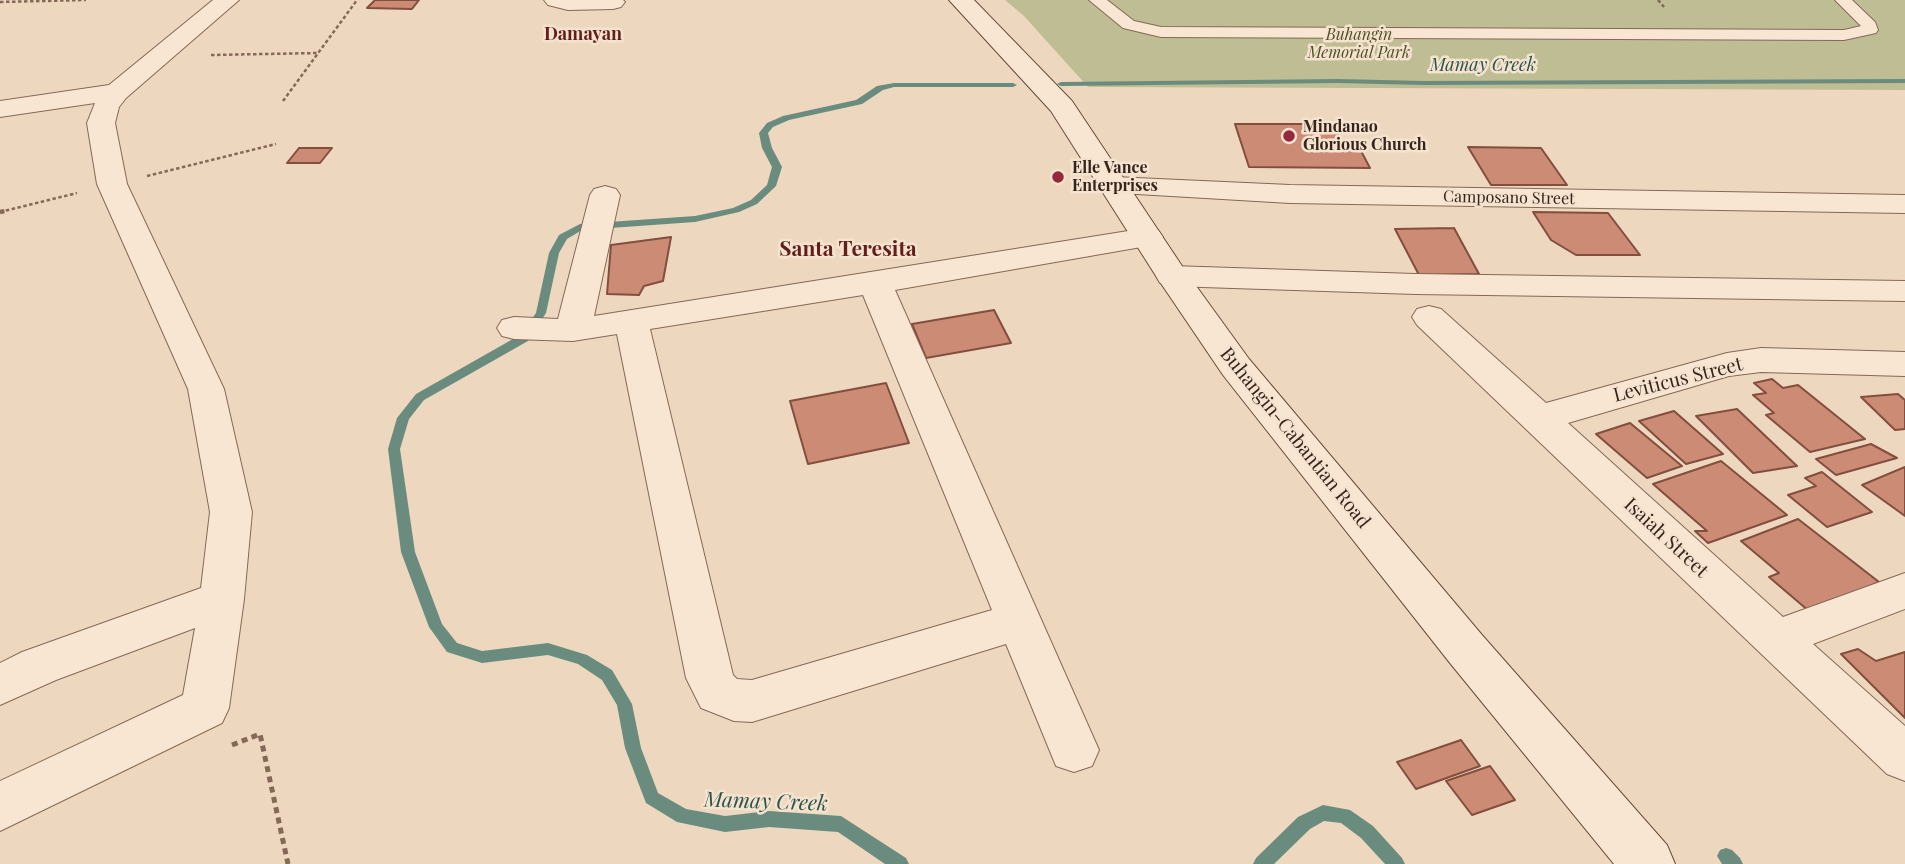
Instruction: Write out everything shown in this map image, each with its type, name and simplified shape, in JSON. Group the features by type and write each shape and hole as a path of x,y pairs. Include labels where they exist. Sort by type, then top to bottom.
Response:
{"street":[{"path":"0,807 205,708 222,599 231,512 206,389 111,184 102,123 107,107 117,92 227,0"},
{"path":"556,0 568,3 613,2"},
{"name":"Buhangin-Cabantian Road","path":"961,0 1062,107 1172,276 1244,377 1466,649 1648,864"},
{"path":"0,109 117,92"},
{"name":"Camposano Street","path":"1114,186 1290,194 1905,204"},
{"path":"561,330 600,216"},
{"path":"514,328 561,330 631,320 875,283 1146,237"},
{"path":"1172,276 1415,284 1905,291"},
{"path":"875,283 1074,750"},
{"name":"Isaiah Street","path":"1429,317 1905,758"},
{"path":"631,320 707,667 718,693 734,701 752,701 1019,621"},
{"name":"Leviticus Street","path":"1537,419 1727,365 1761,360 1905,364"},
{"path":"1774,639 1905,591"},
{"path":"0,685 39,666 222,599"}],"lane":[{"path":"1097,0 1129,25 1161,32 1844,35 1870,30 1869,25 1843,0"}],"path":[{"path":"0,2 86,0"},
{"path":"283,101 357,0"},
{"path":"161,55 318,52"},
{"path":"0,212 276,144"},
{"path":"205,708 213,752 260,734 288,864"}],"green space":[{"name":"Buhangin Memorial Park","path":"1005,0 1905,0 1905,90 1088,87 1024,16"}],"building":[{"path":"375,0 419,0 412,9 367,8"},
{"name":"Mindanao Glorious Church","path":"1235,124 1333,124 1345,149 1360,149 1370,168 1249,167"},
{"path":"1468,147 1541,148 1567,185 1491,185"},
{"path":"299,148 332,148 320,163 287,163"},
{"path":"1533,212 1608,213 1640,255 1576,255 1551,240"},
{"path":"1454,228 1479,274 1419,275 1395,229"},
{"path":"671,237 663,281 644,286 639,295 607,294 611,245"},
{"path":"994,310 1011,343 926,358 912,324"},
{"path":"1772,379 1783,388 1798,385 1865,439 1810,452 1766,415 1774,413 1753,395 1766,393 1754,383"},
{"path":"886,383 909,443 808,464 790,401"},
{"path":"1898,394 1905,400 1905,429 1895,430 1861,397"},
{"path":"1737,409 1797,466 1753,473 1696,416"},
{"path":"1674,411 1723,454 1686,464 1639,421"},
{"path":"1630,423 1682,466 1647,478 1596,434"},
{"path":"1871,444 1897,458 1836,475 1816,459"},
{"path":"1721,461 1787,515 1708,543 1695,531 1707,531 1653,484"},
{"path":"1905,467 1905,516 1862,485"},
{"path":"1822,472 1872,512 1827,527 1788,495 1816,486 1805,478"},
{"path":"1798,519 1879,582 1810,612 1769,577 1779,573 1741,541"},
{"path":"1858,649 1876,661 1905,652 1905,718 1841,654"},
{"path":"1461,740 1480,766 1416,789 1397,762"},
{"path":"1490,766 1515,800 1472,815 1446,781"}],"waterway":[{"name":"Mamay Creek","path":"1061,84 1905,81"},
{"name":"Mamay Creek","path":"900,864 841,824 769,819 725,824 683,816 652,798 633,748 624,704 607,675 582,659 548,649 482,657 452,648 436,627 408,552 394,449 403,418 420,397 524,338 541,313 554,253 563,237 580,227 695,219 736,210 754,202 771,186 777,167 763,133 770,125 786,118 859,102 880,88 894,85 1013,85"},
{"path":"1262,864 1304,823 1323,813 1344,816 1367,832 1396,864"},
{"path":"1726,856 1734,864"}],"place":[{"name":"Mindanao Glorious Church","path":"1289,136"},
{"name":"Elle Vance Enterprises","path":"1058,177"}],"district":[{"name":"Damayan","path":"583,34"},
{"name":"Santa Teresita","path":"848,249"}]}
